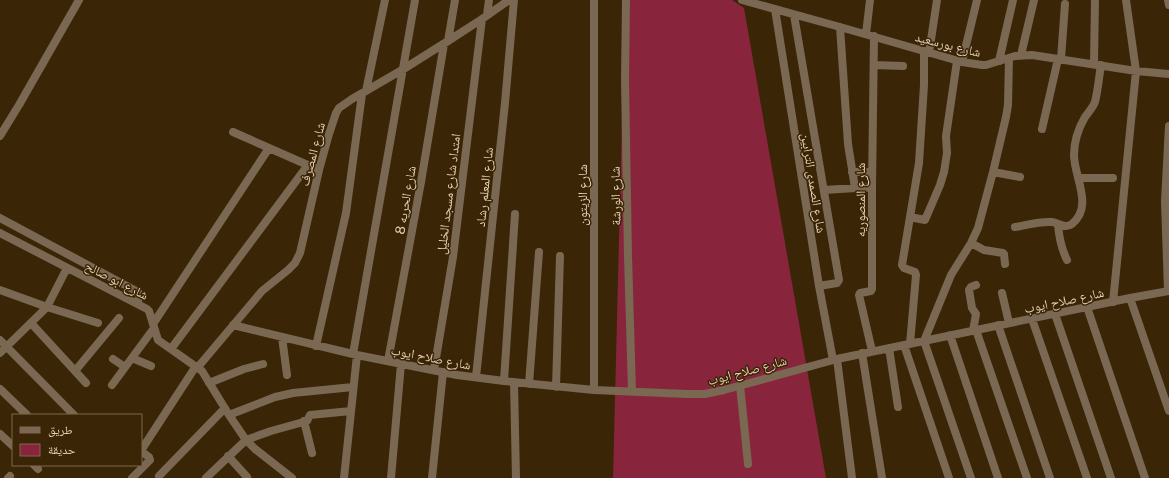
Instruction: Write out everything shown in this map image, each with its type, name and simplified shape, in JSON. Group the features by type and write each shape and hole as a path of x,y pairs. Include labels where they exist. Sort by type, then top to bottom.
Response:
{"street":[{"path":"0,136 79,0"},
{"path":"316,346 346,213 364,92 385,0"},
{"path":"344,478 354,387 355,354 415,0"},
{"name":"شارع الحريه 8","path":"388,361 455,0"},
{"name":"امتداد شارع مسجد الخليل","path":"434,370 453,257 485,17 489,0"},
{"name":"شارع المصرف","path":"132,478 150,460 142,452 142,449 197,366 262,291 295,263 300,253 329,134 339,108 402,70 509,0"},
{"name":"شارع المعلم رشاد","path":"476,377 505,103 514,0"},
{"name":"شارع الزيتون","path":"594,0 594,390"},
{"name":"شارع الورشة","path":"626,0 625,80 632,391"},
{"name":"شارع المنصوريه","path":"870,0 870,35 874,65 872,290 870,292 860,293 859,297 872,351"},
{"path":"937,0 926,52 919,163 902,265 904,268 915,272 916,275 907,344 949,478"},
{"path":"910,217 924,220 942,178 947,153 946,136 959,62 977,0"},
{"path":"999,61 1013,0"},
{"path":"1020,55 1034,0"},
{"path":"1015,227 1051,222 1064,226 1070,225 1081,212 1083,197 1075,165 1074,146 1081,124 1095,102 1098,65 1095,0"},
{"path":"1113,302 1136,71 1126,0"},
{"path":"1168,0 1169,5"},
{"name":"شارع بورسعيد","path":"748,1 775,10 870,35 959,62 982,65 1020,55 1032,54 1136,71 1169,74"},
{"path":"1042,129 1059,59 1065,4"},
{"name":"شارع الصمدى الترابين","path":"775,10 819,286 835,359 852,478"},
{"path":"794,15 839,280 837,283 819,286"},
{"path":"840,27 848,144 855,188"},
{"path":"971,478 924,341 951,274 978,228 1007,111 1009,58"},
{"path":"874,65 903,66"},
{"path":"1168,291 1165,201 1169,126"},
{"path":"233,132 319,170"},
{"path":"112,385 132,358 269,148"},
{"path":"171,349 308,165"},
{"path":"852,172 872,172"},
{"path":"993,172 1020,177"},
{"path":"1078,178 1113,178"},
{"path":"824,190 872,187"},
{"path":"504,381 515,214"},
{"path":"0,218 8,231 138,292 140,296 137,303"},
{"path":"1058,224 1059,237 1067,260"},
{"name":"شارع ابو صالح","path":"8,231 67,268 147,309 149,311 158,340 197,366 202,371 246,440 290,478"},
{"path":"970,244 984,250 1003,253 1005,264"},
{"path":"529,384 539,252"},
{"path":"556,387 560,256"},
{"path":"0,353 47,307 67,268"},
{"path":"976,285 971,287 969,290 972,308 976,314 975,330 1027,478"},
{"path":"0,290 98,323"},
{"name":"شارع صلاح ايوب","path":"233,325 316,346 401,364 476,377 594,390 705,394 835,359 1168,291"},
{"path":"1002,293 1009,323"},
{"path":"1130,298 1169,411"},
{"path":"1087,307 1145,478"},
{"path":"1055,314 1111,478"},
{"path":"75,371 119,318"},
{"path":"1032,319 1087,478"},
{"path":"31,323 86,383"},
{"path":"998,325 1050,478"},
{"path":"950,335 998,478"},
{"path":"282,337 287,375"},
{"path":"0,340 73,414"},
{"path":"889,348 898,407"},
{"path":"862,353 882,478"},
{"path":"132,358 151,366"},
{"path":"113,359 125,367"},
{"path":"209,383 238,371 262,364"},
{"path":"391,478 401,364"},
{"path":"432,478 443,372"},
{"path":"514,382 516,478"},
{"path":"740,385 748,464"},
{"path":"159,476 227,412 293,393 354,387"},
{"path":"0,389 26,414"},
{"path":"206,478 246,440 308,420 310,415 351,411"},
{"path":"304,421 312,453"},
{"path":"0,434 12,445"},
{"path":"228,456 247,477"}],"green space":[{"path":"625,0 732,0 744,8 826,478 613,478"}]}
